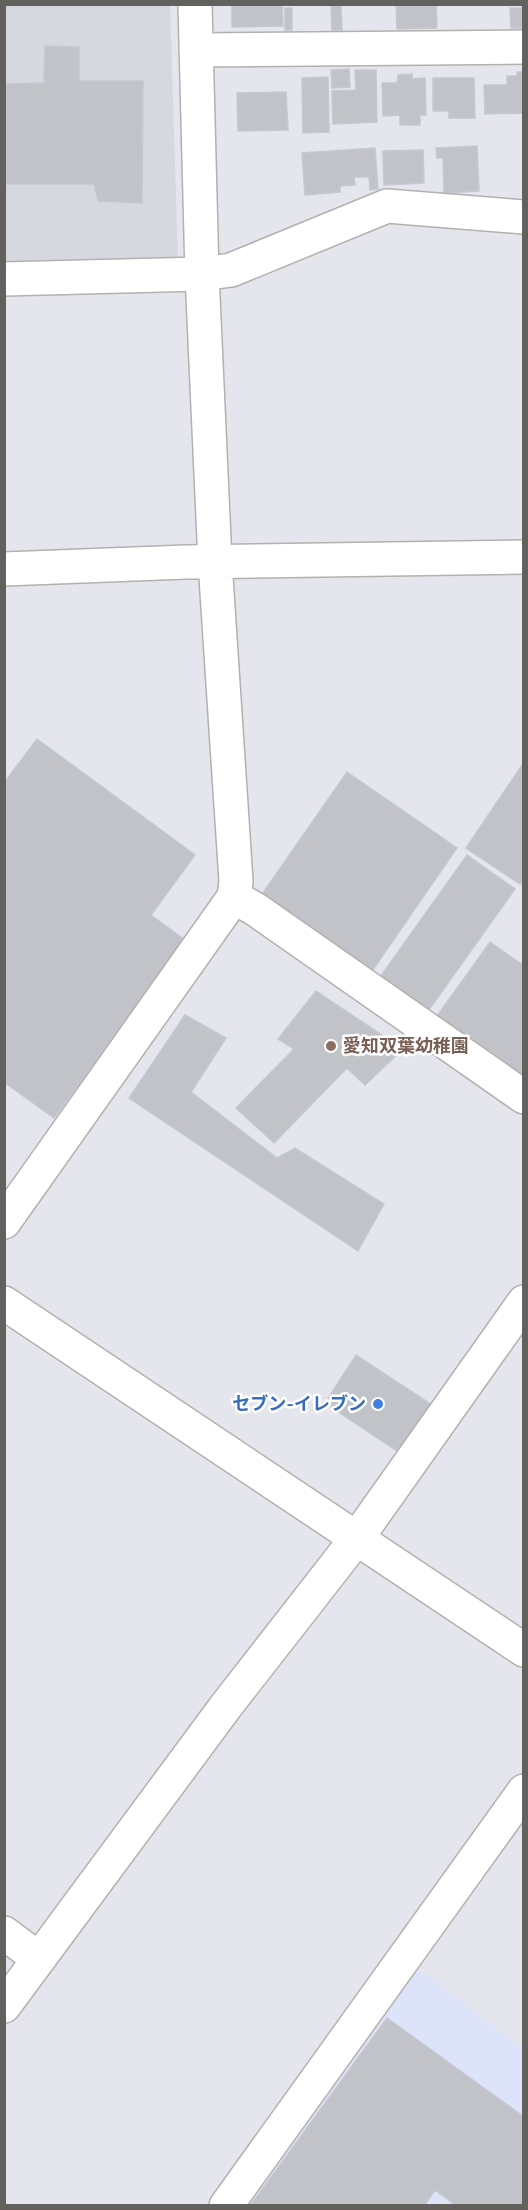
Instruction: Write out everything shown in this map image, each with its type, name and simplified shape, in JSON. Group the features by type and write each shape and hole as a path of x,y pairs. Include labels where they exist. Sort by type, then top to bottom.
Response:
{"street":[{"path":"4,1222 234,897 236,881 215,562 202,274 195,4"},
{"path":"196,50 524,47"},
{"path":"4,279 202,274 231,270 387,206 524,217"},
{"path":"4,569 215,562 524,557"},
{"path":"234,897 255,909 524,1097"},
{"path":"4,2006 226,1706 357,1538 524,1302"},
{"path":"4,1303 524,1650"},
{"path":"225,2205 524,1791"},
{"path":"4,1933 39,1959"}],"shaded area":[{"path":"4,5 170,5 178,261 5,264"},
{"path":"415,1966 523,2049 523,2205 450,2205 444,2199 438,2206 240,2206"}],"building":[{"path":"232,4 282,4 283,26 232,27"},
{"path":"396,4 436,4 437,28 397,29"},
{"path":"331,6 341,6 342,30 332,30"},
{"path":"285,8 292,8 292,30 285,30"},
{"path":"510,8 523,8 523,28 511,28"},
{"path":"45,46 79,47 79,81 143,81 142,203 98,201 94,184 4,184 4,84 44,83"},
{"path":"349,69 350,87 332,88 331,70"},
{"path":"355,70 376,70 377,122 333,124 332,91 356,90"},
{"path":"517,72 524,72 524,113 485,114 484,85 507,85 507,76 517,76"},
{"path":"412,74 412,79 425,78 426,115 420,115 420,125 400,125 400,115 383,116 382,83 397,83 398,75"},
{"path":"328,77 329,132 303,133 302,78"},
{"path":"433,78 474,78 475,118 449,118 449,111 433,111"},
{"path":"286,92 288,130 238,131 237,93"},
{"path":"477,146 479,191 444,193 443,158 437,158 436,148"},
{"path":"375,148 378,189 370,190 369,177 354,177 355,185 340,186 340,192 305,195 302,153"},
{"path":"423,150 424,183 384,185 383,151"},
{"path":"37,739 195,855 151,915 185,940 54,1118 4,1082 4,783"},
{"path":"524,762 524,879 520,884 466,848"},
{"path":"347,772 457,848 370,974 260,897"},
{"path":"467,855 515,889 426,1014 378,980"},
{"path":"490,942 524,966 524,1077 437,1016"},
{"path":"316,991 403,1049 365,1085 347,1068 274,1143 236,1108 294,1049 278,1039"},
{"path":"185,1015 226,1038 191,1092 277,1158 295,1148 384,1204 358,1251 129,1098"},
{"name":"セブン-イレブン","path":"356,1355 432,1405 400,1453 325,1403"},
{"path":"387,2018 524,2117 524,2206 457,2206 435,2190 424,2206 250,2206"}],"place":[{"name":"愛知双葉幼稚園","path":"331,1046"},
{"name":"セブン-イレブン","path":"378,1404"}]}
